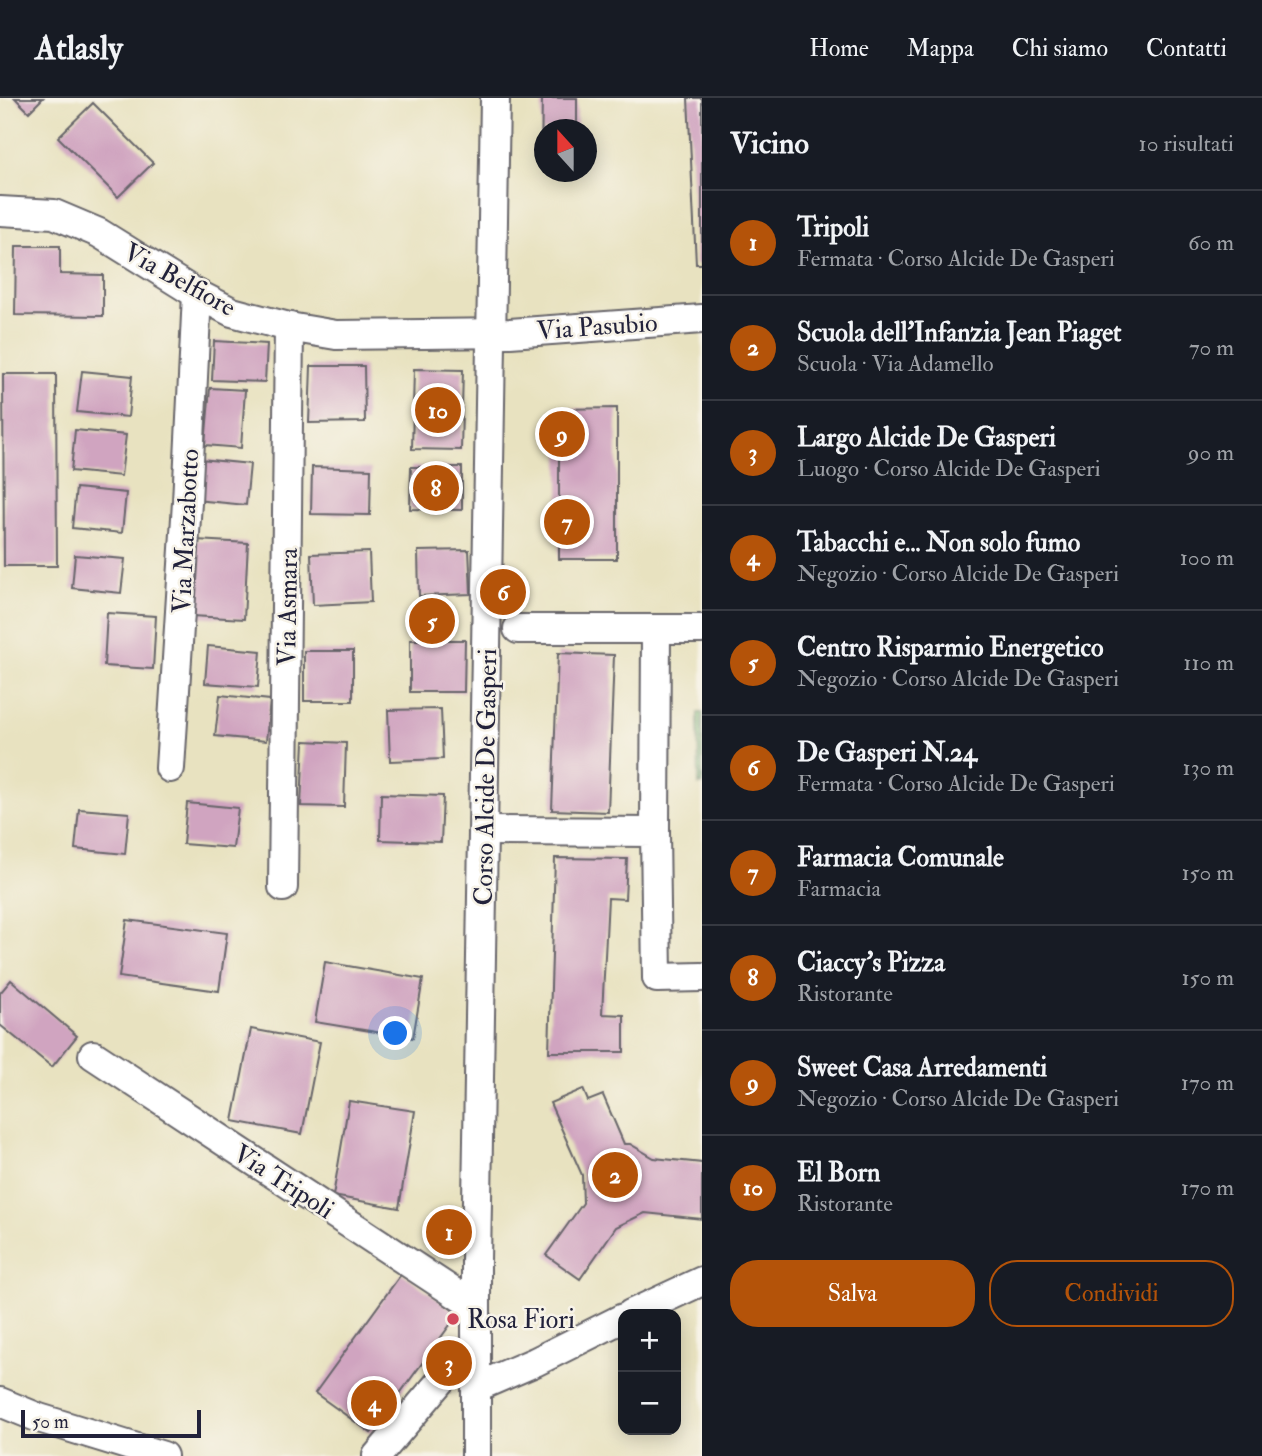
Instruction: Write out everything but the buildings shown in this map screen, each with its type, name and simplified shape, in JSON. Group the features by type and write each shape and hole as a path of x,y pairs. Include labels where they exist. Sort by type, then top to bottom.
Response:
{"street":[{"name":"Corso Alcide De Gasperi","path":"476,1456 495,98"},
{"name":"Via Belfiore","path":"0,211 54,214 99,233 197,295 232,312 289,327 336,335 492,334"},
{"name":"Via Marzabotto","path":"170,768 197,295"},
{"name":"Via Pasubio","path":"492,334 702,319"},
{"name":"Via Asmara","path":"283,887 289,327"},
{"path":"518,629 702,629"},
{"path":"656,629 657,978 702,977"},
{"path":"484,831 655,832"},
{"name":"Via Tripoli","path":"93,1055 476,1307"},
{"path":"642,1309 702,1281"},
{"path":"477,1387 535,1362 618,1320"},
{"path":"377,1456 446,1375"},
{"path":"0,1402 39,1418 163,1456"}],"green space":[{"path":"698,713 702,713 702,784 699,785"}],"place":[{"name":"El Born","path":"438,410"},
{"name":"Sweet Casa Arredamenti","path":"562,434"},
{"name":"Ciaccy's Pizza","path":"436,488"},
{"name":"Farmacia Comunale","path":"567,522"},
{"name":"De Gasperi N.24","path":"503,592"},
{"name":"Centro Risparmio Energetico","path":"432,621"},
{"name":"Scuola dell’Infanzia Jean Piaget","path":"615,1175"},
{"name":"Tripoli","path":"449,1232"},
{"name":"Rosa Fiori","path":"453,1319"},
{"name":"Largo Alcide De Gasperi","path":"449,1363"},
{"name":"Tabacchi e... Non solo fumo","path":"374,1403"}]}
